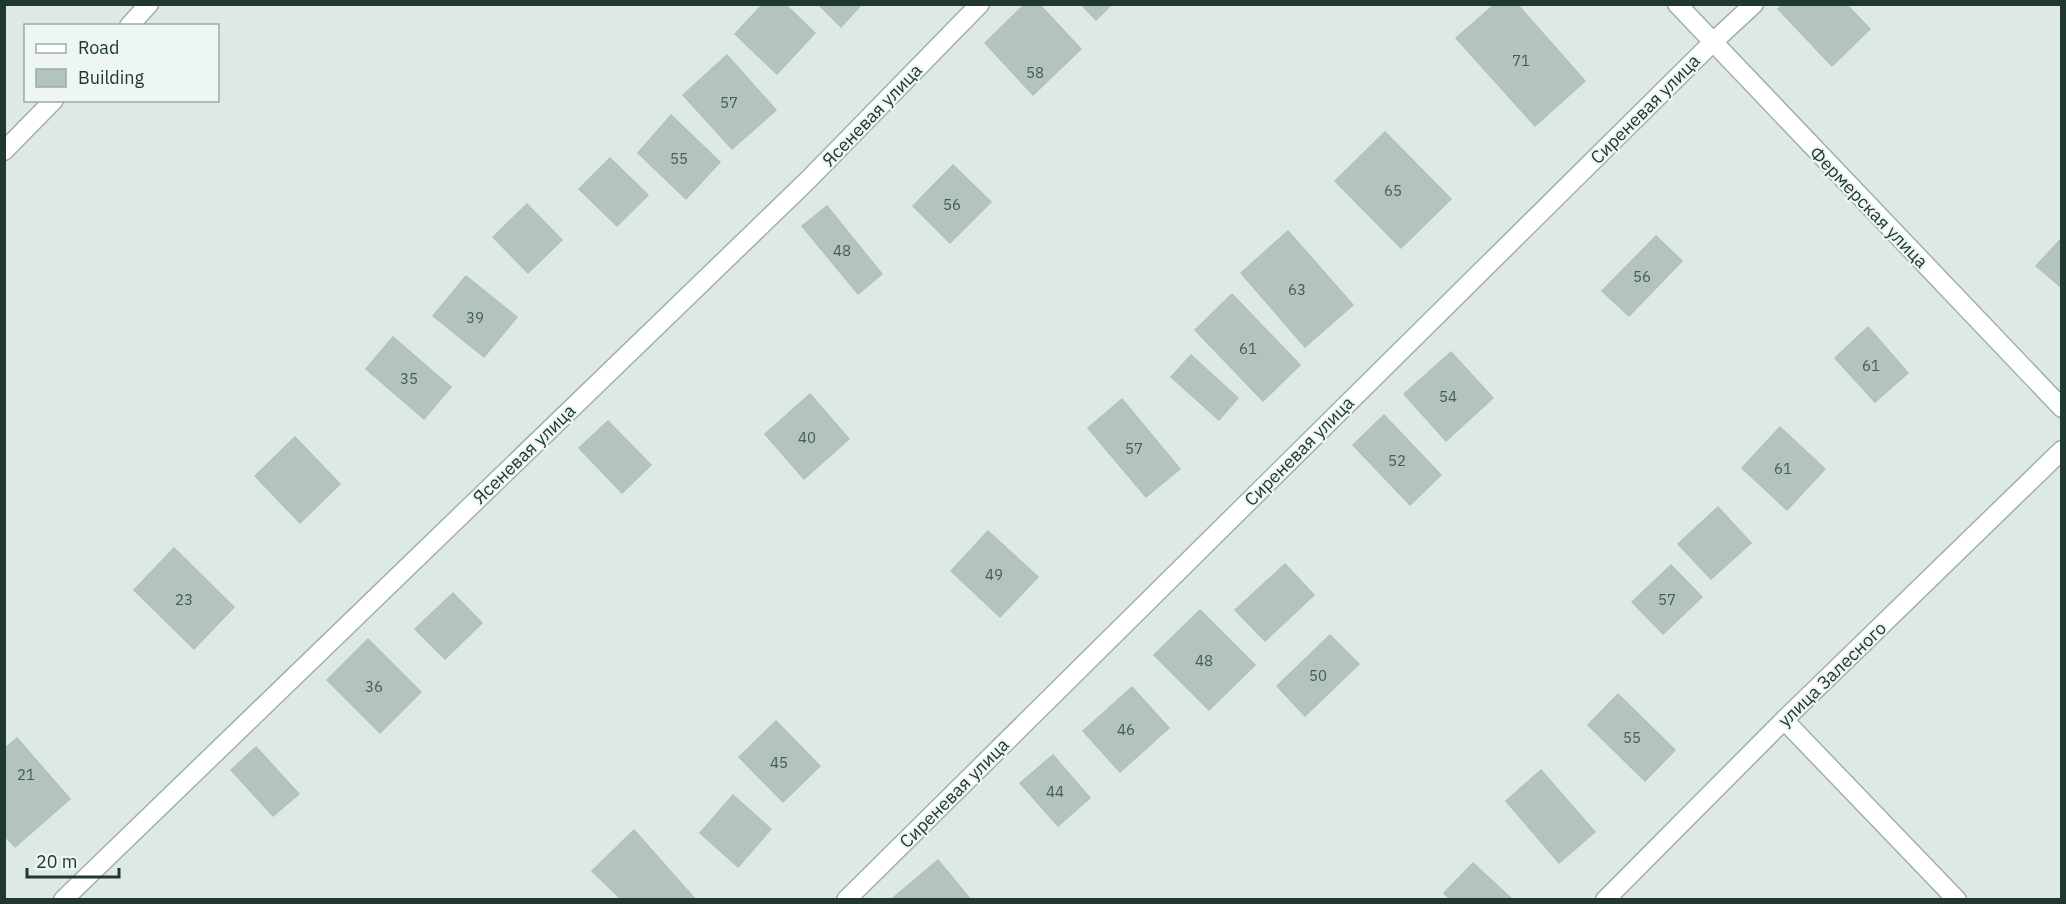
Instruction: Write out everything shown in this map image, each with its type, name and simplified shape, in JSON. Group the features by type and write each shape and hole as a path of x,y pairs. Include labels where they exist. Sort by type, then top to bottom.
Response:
{"street":[{"path":"131,24 149,4"},
{"name":"Ясеневая улица","path":"63,900 808,180 980,4"},
{"name":"Фермерская улица","path":"1677,4 2061,408"},
{"name":"Сиреневая улица","path":"846,900 1754,4"},
{"path":"4,151 52,102"},
{"name":"улица Залесного","path":"1605,900 1784,720 2061,450"},
{"path":"1784,720 1957,900"}],"building":[{"path":"763,4 785,4 815,33 777,74 735,34"},
{"path":"818,4 862,4 841,27"},
{"path":"1025,4 1039,4 1081,49 1033,95 985,43"},
{"path":"1081,4 1112,4 1096,20"},
{"path":"1495,4 1517,4 1585,81 1535,126 1456,38"},
{"path":"1783,4 1846,4 1870,29 1832,66 1778,9"},
{"path":"727,55 776,110 732,149 683,95"},
{"path":"671,115 720,162 686,199 638,153"},
{"path":"1385,132 1451,199 1401,248 1335,181"},
{"path":"610,158 648,195 617,226 579,189"},
{"path":"953,165 991,202 950,243 913,206"},
{"path":"527,204 562,240 528,273 493,237"},
{"path":"827,206 882,274 858,294 802,226"},
{"path":"1288,231 1353,305 1305,347 1241,273"},
{"path":"1656,236 1682,261 1629,316 1602,291"},
{"path":"2062,238 2062,288 2036,266"},
{"path":"466,276 517,317 484,357 433,316"},
{"path":"1232,294 1300,365 1263,401 1195,330"},
{"path":"1868,327 1908,373 1875,402 1835,358"},
{"path":"393,337 451,387 424,419 366,369"},
{"path":"1451,352 1493,398 1446,441 1404,394"},
{"path":"1191,355 1238,398 1219,420 1171,377"},
{"path":"810,394 849,439 804,479 765,434"},
{"path":"1122,399 1180,469 1146,497 1088,428"},
{"path":"1384,415 1441,475 1410,505 1353,445"},
{"path":"608,421 651,465 622,493 579,448"},
{"path":"1780,427 1825,469 1787,510 1742,468"},
{"path":"295,437 340,484 300,523 255,476"},
{"path":"1718,507 1751,543 1711,579 1678,544"},
{"path":"988,531 1038,577 1000,617 951,571"},
{"path":"174,548 234,607 194,649 134,590"},
{"path":"1285,564 1314,595 1265,641 1235,610"},
{"path":"1671,565 1702,597 1663,634 1632,602"},
{"path":"453,593 482,623 445,659 415,629"},
{"path":"1200,610 1255,665 1209,710 1154,655"},
{"path":"1330,635 1359,664 1305,716 1277,686"},
{"path":"368,639 421,692 380,733 327,680"},
{"path":"1132,687 1169,728 1120,772 1083,731"},
{"path":"1618,694 1675,750 1645,781 1588,725"},
{"path":"776,721 820,766 783,802 739,757"},
{"path":"17,738 70,799 15,847 4,835 4,749"},
{"path":"256,747 299,794 273,816 231,770"},
{"path":"1053,755 1090,798 1058,826 1020,783"},
{"path":"1541,770 1595,832 1559,863 1506,801"},
{"path":"733,795 771,829 738,867 700,833"},
{"path":"634,830 696,900 622,900 592,871"},
{"path":"938,860 971,900 895,900 893,898"},
{"path":"1473,863 1513,900 1451,900 1444,893"}]}
